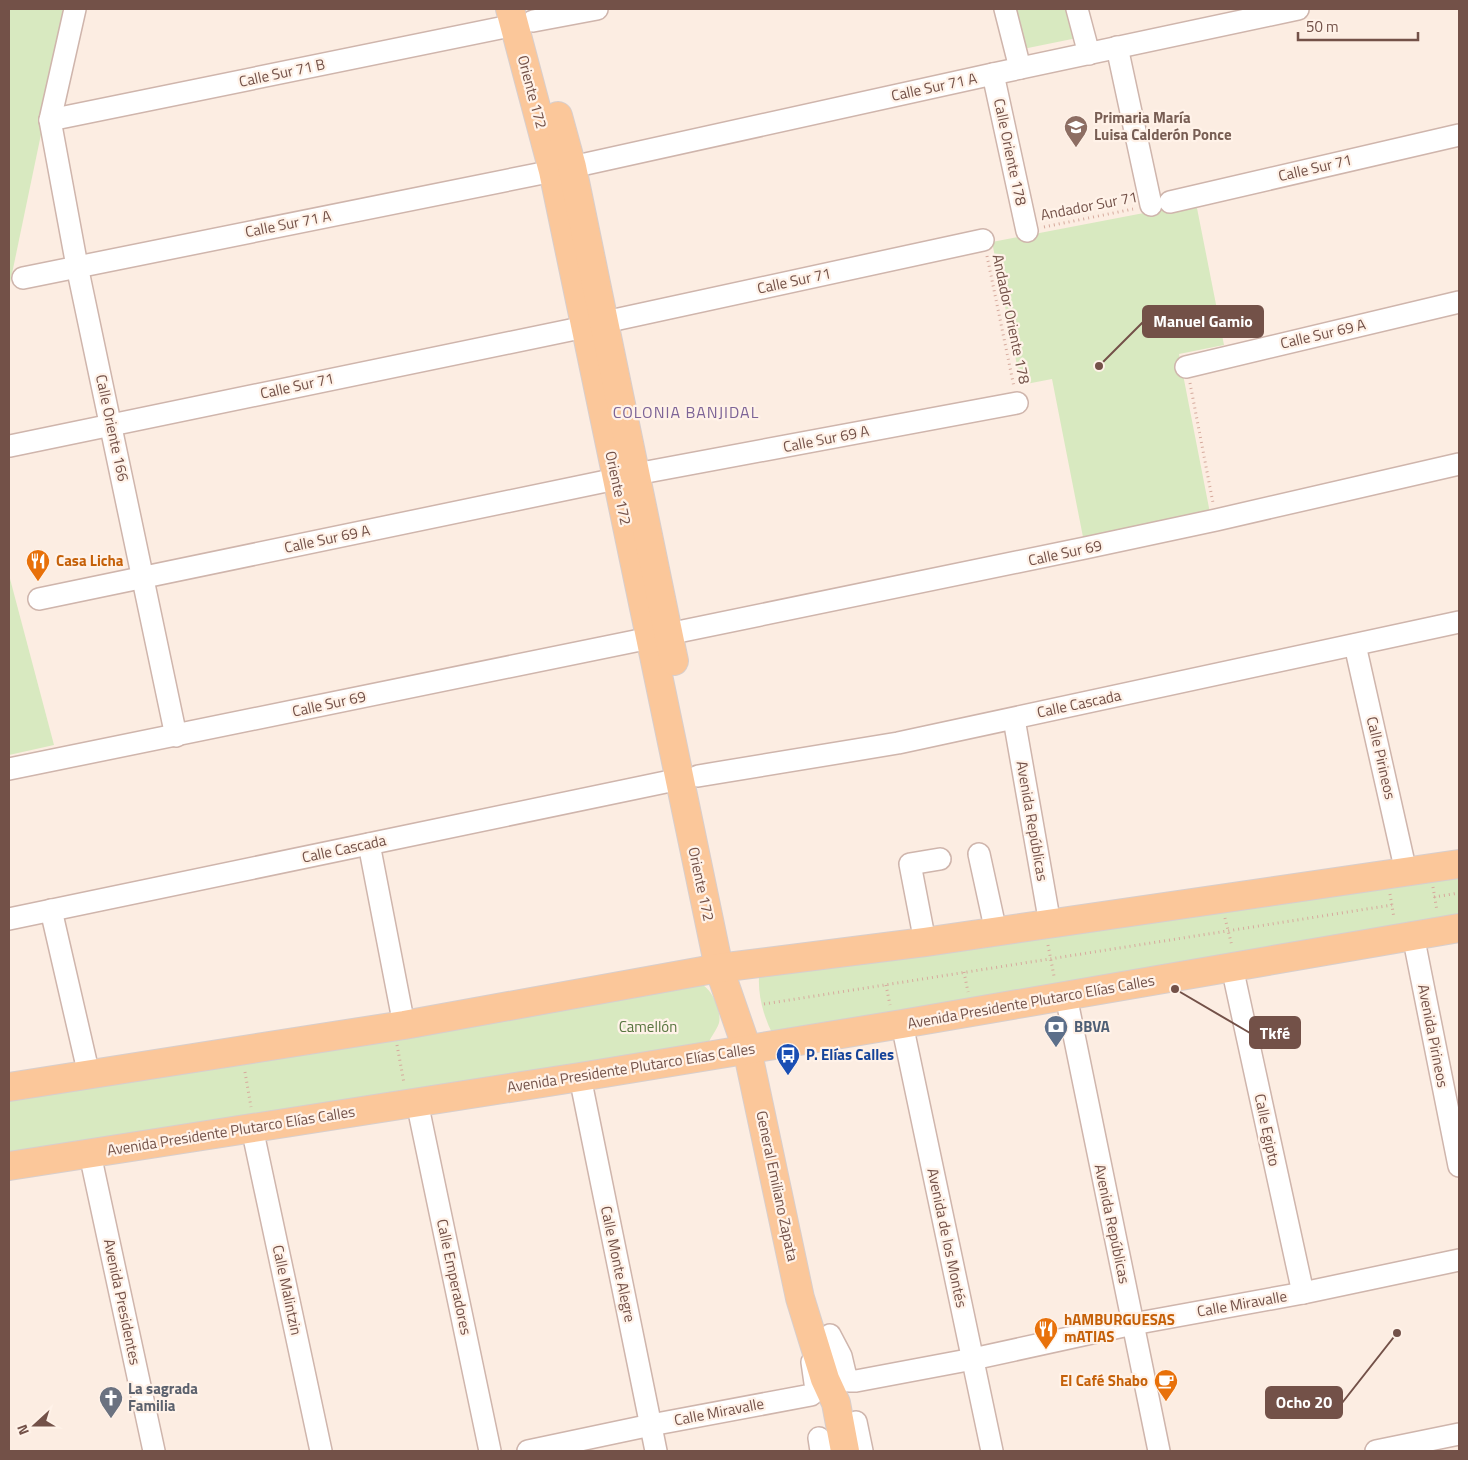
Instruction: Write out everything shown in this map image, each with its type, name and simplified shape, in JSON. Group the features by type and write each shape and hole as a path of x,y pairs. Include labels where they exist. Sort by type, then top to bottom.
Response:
{"main road":[{"name":"Oriente 172","path":"522,16 562,169 728,967"},
{"path":"9,1087 399,1026 728,967 925,942 1220,899 1408,875 1459,864"},
{"name":"Avenida Presidente Plutarco Elías Calles","path":"9,1166 580,1077 1062,997 1234,966 1408,927 1459,928"},
{"name":"General Emiliano Zapata","path":"728,967 757,1047 830,1335 842,1392 845,1451"},
{"name":"General Emiliano Zapata","path":"757,1047 800,1298 825,1379 842,1392"}],"street":[{"path":"50,120 75,9"},
{"name":"Calle Sur 71 B","path":"50,120 522,16 597,9"},
{"path":"1005,9 1020,68"},
{"path":"1077,9 1089,54"},
{"name":"Calle Sur 71 A","path":"23,278 562,169 1298,9"},
{"path":"1117,47 1161,204"},
{"name":"Calle Oriente 178","path":"993,74 1026,231"},
{"name":"Calle Oriente 166","path":"50,120 77,266 176,736"},
{"name":"Calle Sur 71","path":"1161,204 1459,135"},
{"name":"Calle Sur 71","path":"10,446 595,324 983,240"},
{"name":"Calle Sur 69 A","path":"1186,366 1459,302"},
{"name":"Calle Sur 69 A","path":"39,599 626,477 1017,403"},
{"name":"Calle Sur 69","path":"9,769 1216,520 1459,464"},
{"name":"Calle Cascada","path":"9,918 688,778 898,743 1459,622"},
{"name":"Calle Pirineos","path":"1355,644 1408,875"},
{"name":"Avenida Repúblicas","path":"1014,718 1047,925"},
{"path":"369,844 399,1026"},
{"path":"979,854 996,932"},
{"path":"925,942 910,864 940,858"},
{"path":"51,910 89,1075"},
{"name":"Avenida Pirineos","path":"1408,927 1459,1166"},
{"name":"Calle Egipto","path":"1234,966 1303,1292"},
{"name":"Avenida Repúblicas","path":"1062,997 1159,1451"},
{"name":"Avenida de los Montés","path":"902,1024 992,1451"},
{"name":"Calle Monte Alegre","path":"580,1077 656,1451"},
{"name":"Calle Emperadores","path":"412,1103 490,1451"},
{"name":"Calle Malintzin","path":"253,1128 321,1451"},
{"name":"Avenida Presidentes","path":"90,1154 154,1451"},
{"name":"Calle Miravalle","path":"842,1392 856,1381 1459,1260"},
{"name":"Calle Miravalle","path":"528,1451 814,1394 816,1385 800,1298"},
{"path":"856,1422 862,1451"},
{"path":"1376,1451 1459,1434"}],"path":[{"name":"Andador Sur 71","path":"1026,231 1161,204"},
{"name":"Andador Oriente 178","path":"983,240 1017,403"},
{"path":"1186,366 1216,520"},
{"path":"1408,927 1394,920 1392,905 1408,875 1434,897 1437,913"},
{"path":"1434,897 1459,893"},
{"path":"1220,899 1234,966"},
{"path":"764,1004 1392,905"},
{"path":"1047,925 1050,958 1062,997"},
{"path":"399,1026 412,1103"},
{"path":"241,1051 253,1128"}],"green space":[{"path":"9,9 62,9 65,19 9,288"},
{"path":"1013,9 1069,9 1077,38 1023,49"},
{"path":"1196,203 1224,345 1179,354 1210,513 1083,537 1052,379 1021,385 992,242"},
{"path":"9,575 54,745 9,755"},
{"path":"1459,869 1459,922 773,1035 764,1014 761,999 759,977 770,971"},
{"name":"Camellón","path":"701,984 712,995 718,1007 720,1018 707,1048 9,1161 9,1094"}],"place":[{"name":"Primaria María Luisa Calderón Ponce","path":"1076,148"},
{"name":"Manuel Gamio","path":"1099,366"},
{"name":"Casa Licha","path":"38,582"},
{"name":"Tkfé","path":"1175,989"},
{"name":"BBVA","path":"1056,1048"},
{"name":"P. Elías Calles","path":"788,1076"},
{"name":"Ocho 20","path":"1397,1333"},
{"name":"hAMBURGUESAS mATIAS","path":"1046,1350"},
{"name":"El Café Shabo","path":"1166,1402"},
{"name":"La sagrada Familia","path":"111,1419"}],"district":[{"name":"COLONIA BANJIDAL","path":"686,412"}]}
